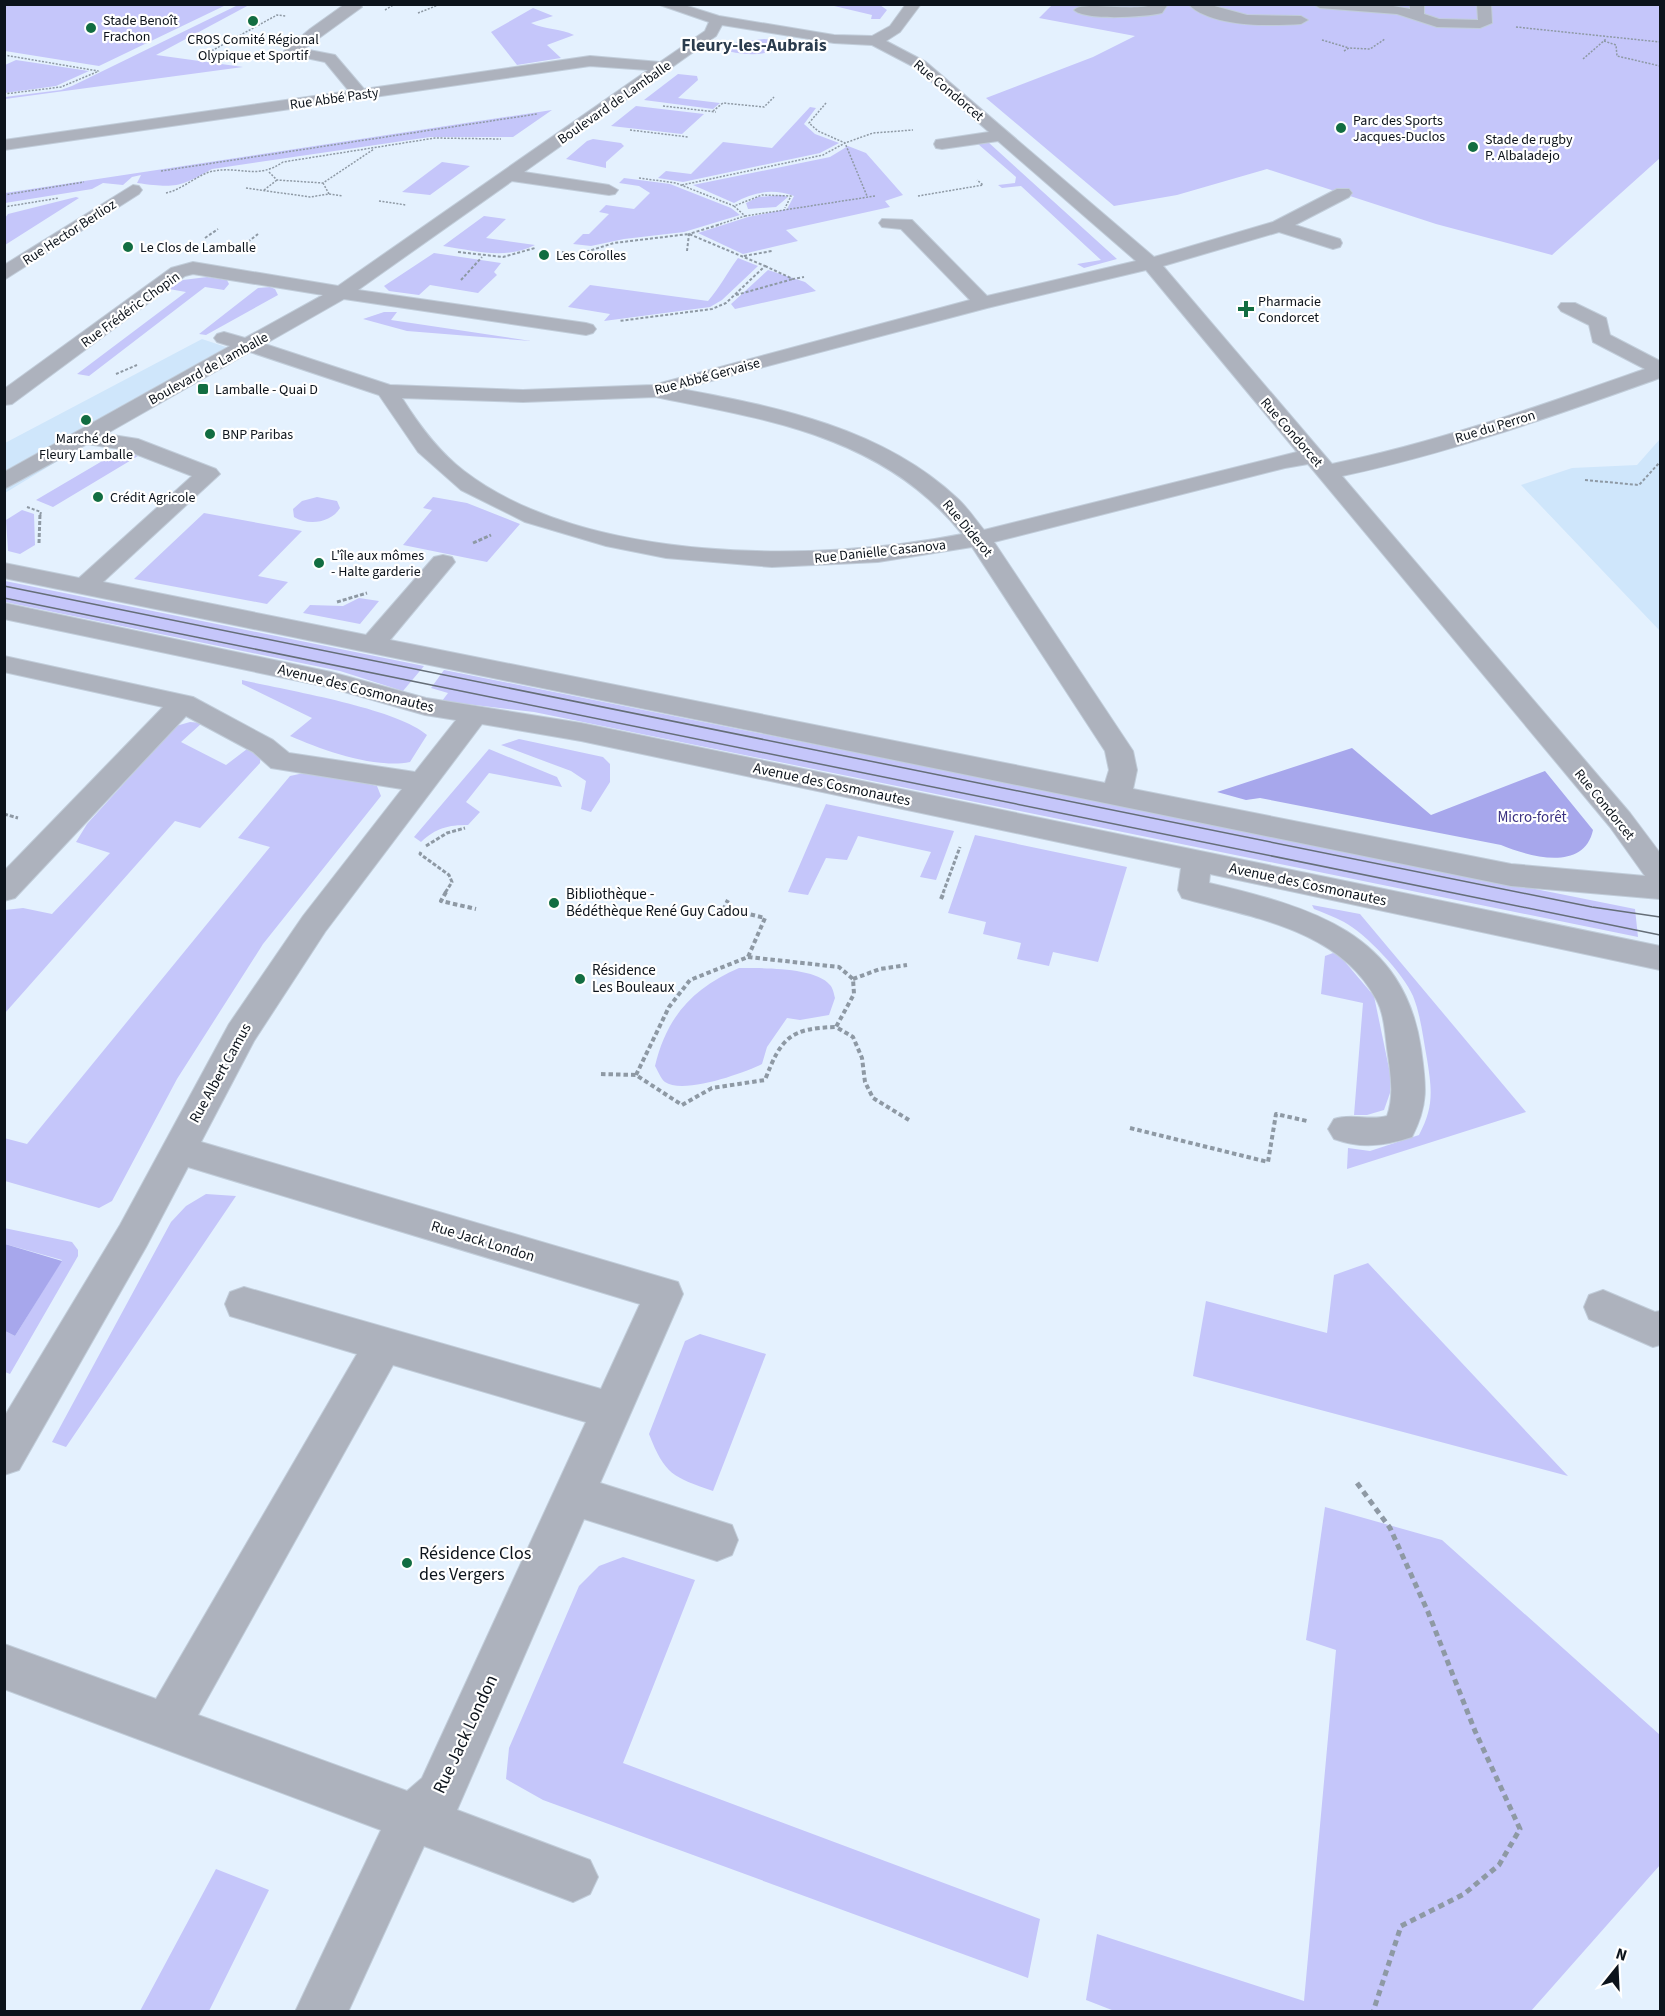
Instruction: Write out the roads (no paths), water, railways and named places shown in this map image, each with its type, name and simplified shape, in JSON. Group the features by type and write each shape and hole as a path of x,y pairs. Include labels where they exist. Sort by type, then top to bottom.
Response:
{"street":[{"path":"352,4 355,7 292,51 330,58 361,94"},
{"path":"668,5 717,20 834,39 875,41 895,29 914,4"},
{"path":"1081,10 1124,13 1157,10 1161,4"},
{"path":"1195,4 1244,19 1264,22 1301,20"},
{"path":"1320,4 1417,10 1437,23 1485,23 1484,4"},
{"name":"Boulevard de Lamballe","path":"204,348 316,287 379,249 691,30 717,20"},
{"name":"Boulevard de Lamballe","path":"4,482 342,292 711,33 717,20"},
{"name":"Rue Condorcet","path":"875,41 921,65 1150,263 1620,820 1660,874"},
{"name":"Rue Abbé Pasty","path":"4,145 590,61 664,67"},
{"path":"942,144 1002,135"},
{"path":"510,176 609,190"},
{"name":"Rue Hector Berlioz","path":"4,274 133,189"},
{"name":"Rue Abbé Gervaise","path":"224,338 354,378 387,391 523,396 655,391 691,379 983,303 1150,263 1279,226 1343,193"},
{"path":"888,223 906,224 983,303"},
{"path":"1279,226 1333,243"},
{"name":"Rue Frédéric Chopin","path":"4,399 185,269 199,268 586,329"},
{"path":"1568,307 1599,322 1600,338 1660,370"},
{"name":"Rue du Perron","path":"1320,464 1362,466 1512,423 1660,370"},
{"name":"Rue Danielle Casanova","path":"387,391 417,437 443,466 473,489 531,516 609,540 702,555 789,559 848,557 978,538 1284,461 1320,464"},
{"name":"Rue Diderot","path":"655,391 789,417 844,437 918,478 950,504 978,538 1119,751 1123,770 1116,795"},
{"path":"107,423 201,458"},
{"path":"83,437 129,444 208,474 84,586"},
{"path":"372,645 443,562"},
{"path":"4,570 1511,875 1660,888"},
{"name":"Avenue des Cosmonautes","path":"11,619 331,680 410,702 581,732 1660,958"},
{"path":"4,664 183,703 263,746 281,761 422,783"},
{"path":"4,890 183,703"},
{"name":"Rue Albert Camus","path":"4,1456 127,1247 241,1033 314,924 474,715"},
{"path":"1197,861 1193,890 1271,909 1333,937 1374,972 1390,993 1401,1022 1409,1113 1400,1127 1378,1133 1346,1129"},
{"name":"Rue Jack London","path":"178,1150 664,1294 439,1795 411,1819 321,2012"},
{"path":"244,1304 610,1411"},
{"path":"1604,1307 1653,1330 1660,1328"},
{"path":"166,1727 384,1344"},
{"path":"573,1495 717,1540"},
{"path":"4,1666 411,1819 573,1877"}],"tram line":[{"path":"4,586 1592,907 1660,917"},
{"path":"4,598 1660,935"}],"place":[{"name":"CROS Comité Régional Olypique et Sportif","path":"253,21"},
{"name":"Stade Benoît Frachon","path":"91,28"},
{"name":"Parc des Sports Jacques-Duclos","path":"1341,128"},
{"name":"Stade de rugby P. Albaladejo","path":"1473,147"},
{"name":"Le Clos de Lamballe","path":"128,247"},
{"name":"Les Corolles","path":"544,255"},
{"name":"Pharmacie Condorcet","path":"1246,309"},
{"name":"Lamballe - Quai D","path":"203,389"},
{"name":"Marché de Fleury Lamballe","path":"86,420"},
{"name":"BNP Paribas","path":"210,434"},
{"name":"Crédit Agricole","path":"98,497"},
{"name":"L'île aux mômes - Halte garderie","path":"319,563"},
{"name":"Bibliothèque - Bédéthèque René Guy Cadou","path":"554,903"},
{"name":"Résidence Les Bouleaux","path":"580,979"},
{"name":"Résidence Clos des Vergers","path":"407,1563"}],"district":[{"name":"Fleury-les-Aubrais","path":"754,45"}],"park label":[{"name":"Micro-forêt","path":"1532,817"}]}
